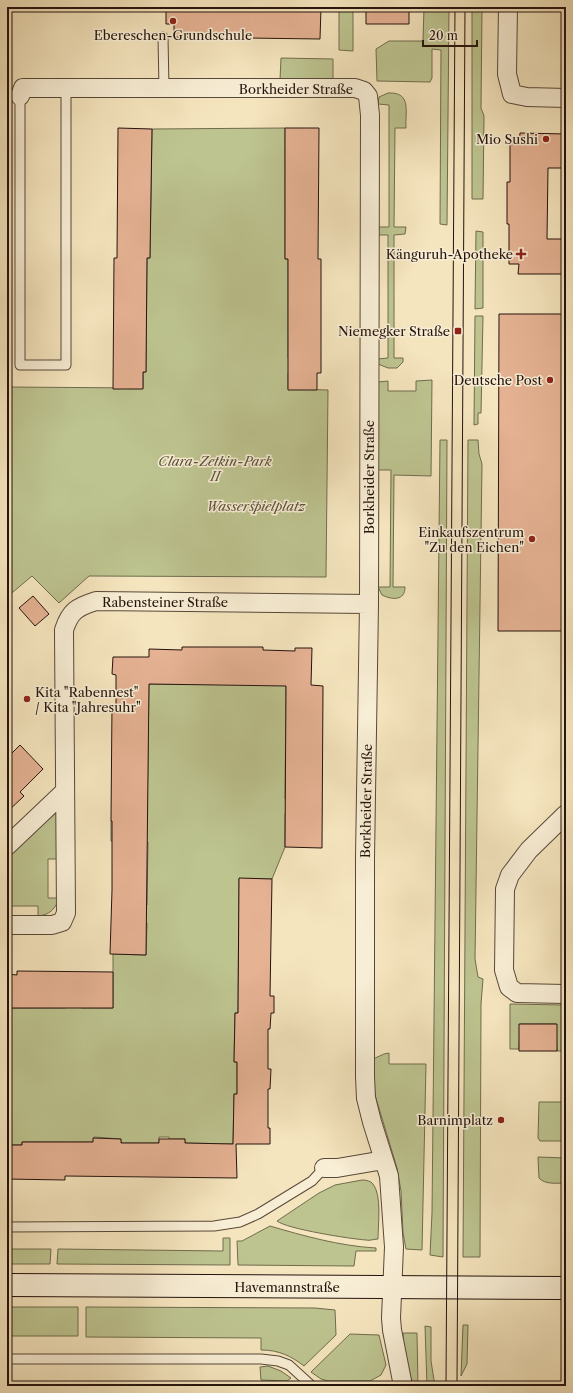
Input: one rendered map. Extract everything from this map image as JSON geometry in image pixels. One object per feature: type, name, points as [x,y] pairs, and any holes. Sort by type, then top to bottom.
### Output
[{"type":"main road","name":"Havemannstraße","points":[[7,1285],[566,1288]]},
{"type":"street","points":[[508,7],[507,74],[512,94],[527,97],[566,98]]},
{"type":"street","name":"Borkheider Straße","points":[[20,96],[23,88],[356,88],[364,91],[368,96],[370,115],[369,604],[365,858],[365,1077],[366,1098],[384,1160]]},
{"type":"street","name":"Rabensteiner Straße","points":[[7,925],[52,926],[62,922],[66,913],[64,630],[68,619],[74,611],[82,605],[96,601],[369,604]]},
{"type":"street","points":[[7,846],[65,791]]},
{"type":"street","points":[[566,814],[529,850],[510,875],[505,889],[504,970],[509,987],[517,993],[566,994]]},
{"type":"street","points":[[324,1168],[337,1168],[384,1160],[389,1176],[394,1247],[392,1330],[404,1386]]},
{"type":"lane","points":[[163,37],[164,89]]},
{"type":"lane","name":"Borkheider Straße","points":[[20,96],[20,365],[66,365],[66,88]]},
{"type":"lane","points":[[7,1227],[227,1225],[240,1222],[258,1214],[312,1181],[324,1168]]},
{"type":"lane","points":[[7,1359],[261,1359],[278,1361],[290,1365],[312,1386]]},
{"type":"green space","points":[[339,7],[353,7],[353,51],[339,50]]},
{"type":"green space","points":[[424,7],[449,7],[447,225],[440,224],[441,50],[432,49],[432,78],[430,82],[377,81],[376,49],[389,41],[423,41]]},
{"type":"green space","points":[[472,7],[482,7],[481,108],[484,116],[483,199],[472,199]]},
{"type":"green space","points":[[281,58],[333,59],[333,81],[280,80]]},
{"type":"green space","points":[[388,93],[401,96],[406,104],[406,128],[395,128],[394,227],[406,227],[405,234],[394,235],[394,358],[403,358],[403,362],[397,368],[388,368],[378,364],[378,359],[388,358],[388,235],[378,235],[378,227],[389,227],[389,105],[378,104],[379,97]]},
{"type":"green space","name":"Clara-Zetkin-Park II","points":[[285,128],[285,259],[288,259],[288,358],[291,358],[291,373],[288,373],[288,389],[328,390],[326,577],[89,576],[59,603],[32,576],[7,597],[7,387],[143,388],[143,372],[146,372],[147,258],[150,258],[152,129]]},
{"type":"green space","points":[[476,231],[483,232],[483,308],[475,309]]},
{"type":"green space","points":[[475,316],[483,316],[481,413],[478,413],[478,424],[474,425]]},
{"type":"green space","points":[[432,380],[431,476],[394,475],[393,587],[405,587],[403,595],[397,598],[390,598],[382,595],[378,587],[390,587],[391,470],[378,470],[378,382],[388,381],[388,391],[416,391],[416,381]]},
{"type":"green space","points":[[440,440],[447,440],[443,1257],[430,1255],[432,1213]]},
{"type":"green space","points":[[468,440],[478,440],[479,454],[482,464],[475,959],[478,977],[483,979],[481,1004],[480,1257],[463,1257]]},
{"type":"green space","points":[[149,684],[286,685],[285,799],[289,799],[285,815],[285,847],[272,879],[239,879],[238,1013],[235,1013],[234,1062],[237,1062],[237,1094],[234,1094],[233,1144],[185,1143],[185,1139],[169,1139],[169,1137],[159,1137],[159,1143],[121,1143],[121,1139],[94,1137],[93,1142],[22,1142],[22,1145],[7,1145],[7,1008],[64,1008],[81,1005],[81,1008],[113,1008],[113,954],[146,955],[147,923],[143,922],[144,905],[147,905],[148,842],[111,841],[111,821],[147,822]]},
{"type":"green space","points":[[56,808],[59,859],[48,859],[48,898],[59,898],[56,905],[49,913],[38,916],[38,906],[7,906],[7,856]]},
{"type":"green space","points":[[510,1004],[563,1005],[563,1023],[566,1024],[566,1051],[557,1051],[556,1024],[520,1024],[519,1049],[510,1049]]},
{"type":"green space","points":[[389,1053],[389,1064],[426,1064],[422,1250],[406,1249],[403,1233],[401,1191],[397,1168],[375,1095],[373,1059]]},
{"type":"green space","points":[[539,1102],[566,1102],[566,1141],[540,1141],[538,1138]]},
{"type":"green space","points":[[538,1157],[566,1158],[566,1183],[548,1183],[539,1178]]},
{"type":"green space","points":[[362,1180],[372,1183],[378,1195],[378,1239],[368,1240],[347,1238],[293,1227],[277,1221],[319,1193],[335,1185]]},
{"type":"green space","points":[[270,1226],[336,1243],[376,1248],[376,1251],[356,1251],[354,1266],[238,1265],[237,1241],[242,1241]]},
{"type":"green space","points":[[223,1238],[230,1238],[230,1265],[57,1264],[58,1249],[223,1251]]},
{"type":"green space","points":[[7,1249],[51,1249],[50,1264],[7,1264]]},
{"type":"green space","points":[[7,1307],[78,1307],[78,1336],[7,1336]]},
{"type":"green space","points":[[86,1307],[315,1308],[335,1310],[336,1335],[304,1366],[284,1354],[261,1350],[261,1338],[86,1337]]},
{"type":"green space","points":[[463,1325],[468,1325],[467,1364],[461,1376]]},
{"type":"green space","points":[[425,1326],[431,1327],[431,1361],[435,1386],[427,1386]]},
{"type":"green space","points":[[403,1333],[417,1333],[418,1386],[413,1386],[404,1355]]},
{"type":"green space","points":[[350,1334],[379,1335],[386,1365],[381,1375],[370,1381],[328,1381],[321,1379],[311,1372]]},
{"type":"green space","points":[[268,1366],[281,1371],[291,1378],[287,1381],[261,1380],[260,1367]]},
{"type":"building","points":[[166,7],[321,7],[320,39],[174,37],[174,24],[166,24]]},
{"type":"building","points":[[366,7],[409,7],[409,24],[366,24]]},
{"type":"building","points":[[118,128],[152,129],[150,258],[147,258],[146,372],[143,372],[143,389],[113,389],[114,258],[117,258]]},
{"type":"building","points":[[285,128],[319,128],[318,259],[321,259],[321,373],[317,373],[317,390],[288,390],[288,259],[285,259]]},
{"type":"building","points":[[520,133],[566,134],[566,168],[548,168],[547,239],[566,239],[566,274],[518,274],[519,264],[509,264],[507,182],[510,182],[510,143],[519,142]]},
{"type":"building","name":"Einkaufszentrum \"Zu den Eichen\"","points":[[499,314],[566,314],[566,631],[498,631]]},
{"type":"building","points":[[33,596],[49,614],[35,626],[19,608]]},
{"type":"building","points":[[182,647],[263,647],[263,650],[295,651],[295,648],[312,648],[311,685],[323,686],[322,848],[285,847],[286,686],[149,684],[146,955],[110,954],[112,890],[112,705],[116,706],[116,675],[112,674],[113,657],[149,657],[149,649],[182,650]]},
{"type":"building","points":[[20,745],[43,769],[20,792],[24,796],[7,812],[7,758]]},
{"type":"building","points":[[239,878],[272,879],[270,996],[274,996],[274,1013],[271,1013],[270,1029],[268,1029],[268,1069],[271,1069],[270,1089],[268,1089],[268,1128],[270,1128],[270,1144],[236,1144],[237,1178],[65,1176],[65,1180],[7,1179],[7,1145],[22,1145],[22,1142],[93,1142],[93,1138],[121,1139],[121,1143],[159,1143],[159,1139],[185,1139],[185,1143],[233,1144],[234,1094],[237,1094],[237,1062],[234,1062],[235,1013],[238,1013]]},
{"type":"building","points":[[17,971],[113,972],[113,1008],[7,1008],[7,974],[17,975]]},
{"type":"building","points":[[519,1024],[557,1024],[557,1051],[519,1051]]},
{"type":"tram line","points":[[446,1386],[455,7]]},
{"type":"tram line","points":[[457,1386],[465,7]]},
{"type":"place","name":"Ebereschen-Grundschule","points":[[173,21]]},
{"type":"place","name":"Mio Sushi","points":[[546,139]]},
{"type":"place","name":"Känguruh-Apotheke","points":[[521,254]]},
{"type":"place","name":"Niemegker Straße","points":[[458,331]]},
{"type":"place","name":"Deutsche Post","points":[[550,380]]},
{"type":"place","name":"Einkaufszentrum \"Zu den Eichen\"","points":[[532,539]]},
{"type":"place","name":"Kita \"Rabennest\" / Kita \"Jahresuhr\"","points":[[27,699]]},
{"type":"place","name":"Barnimplatz","points":[[501,1120]]},
{"type":"park label","name":"Wasserspielplatz","points":[[256,506]]}]
